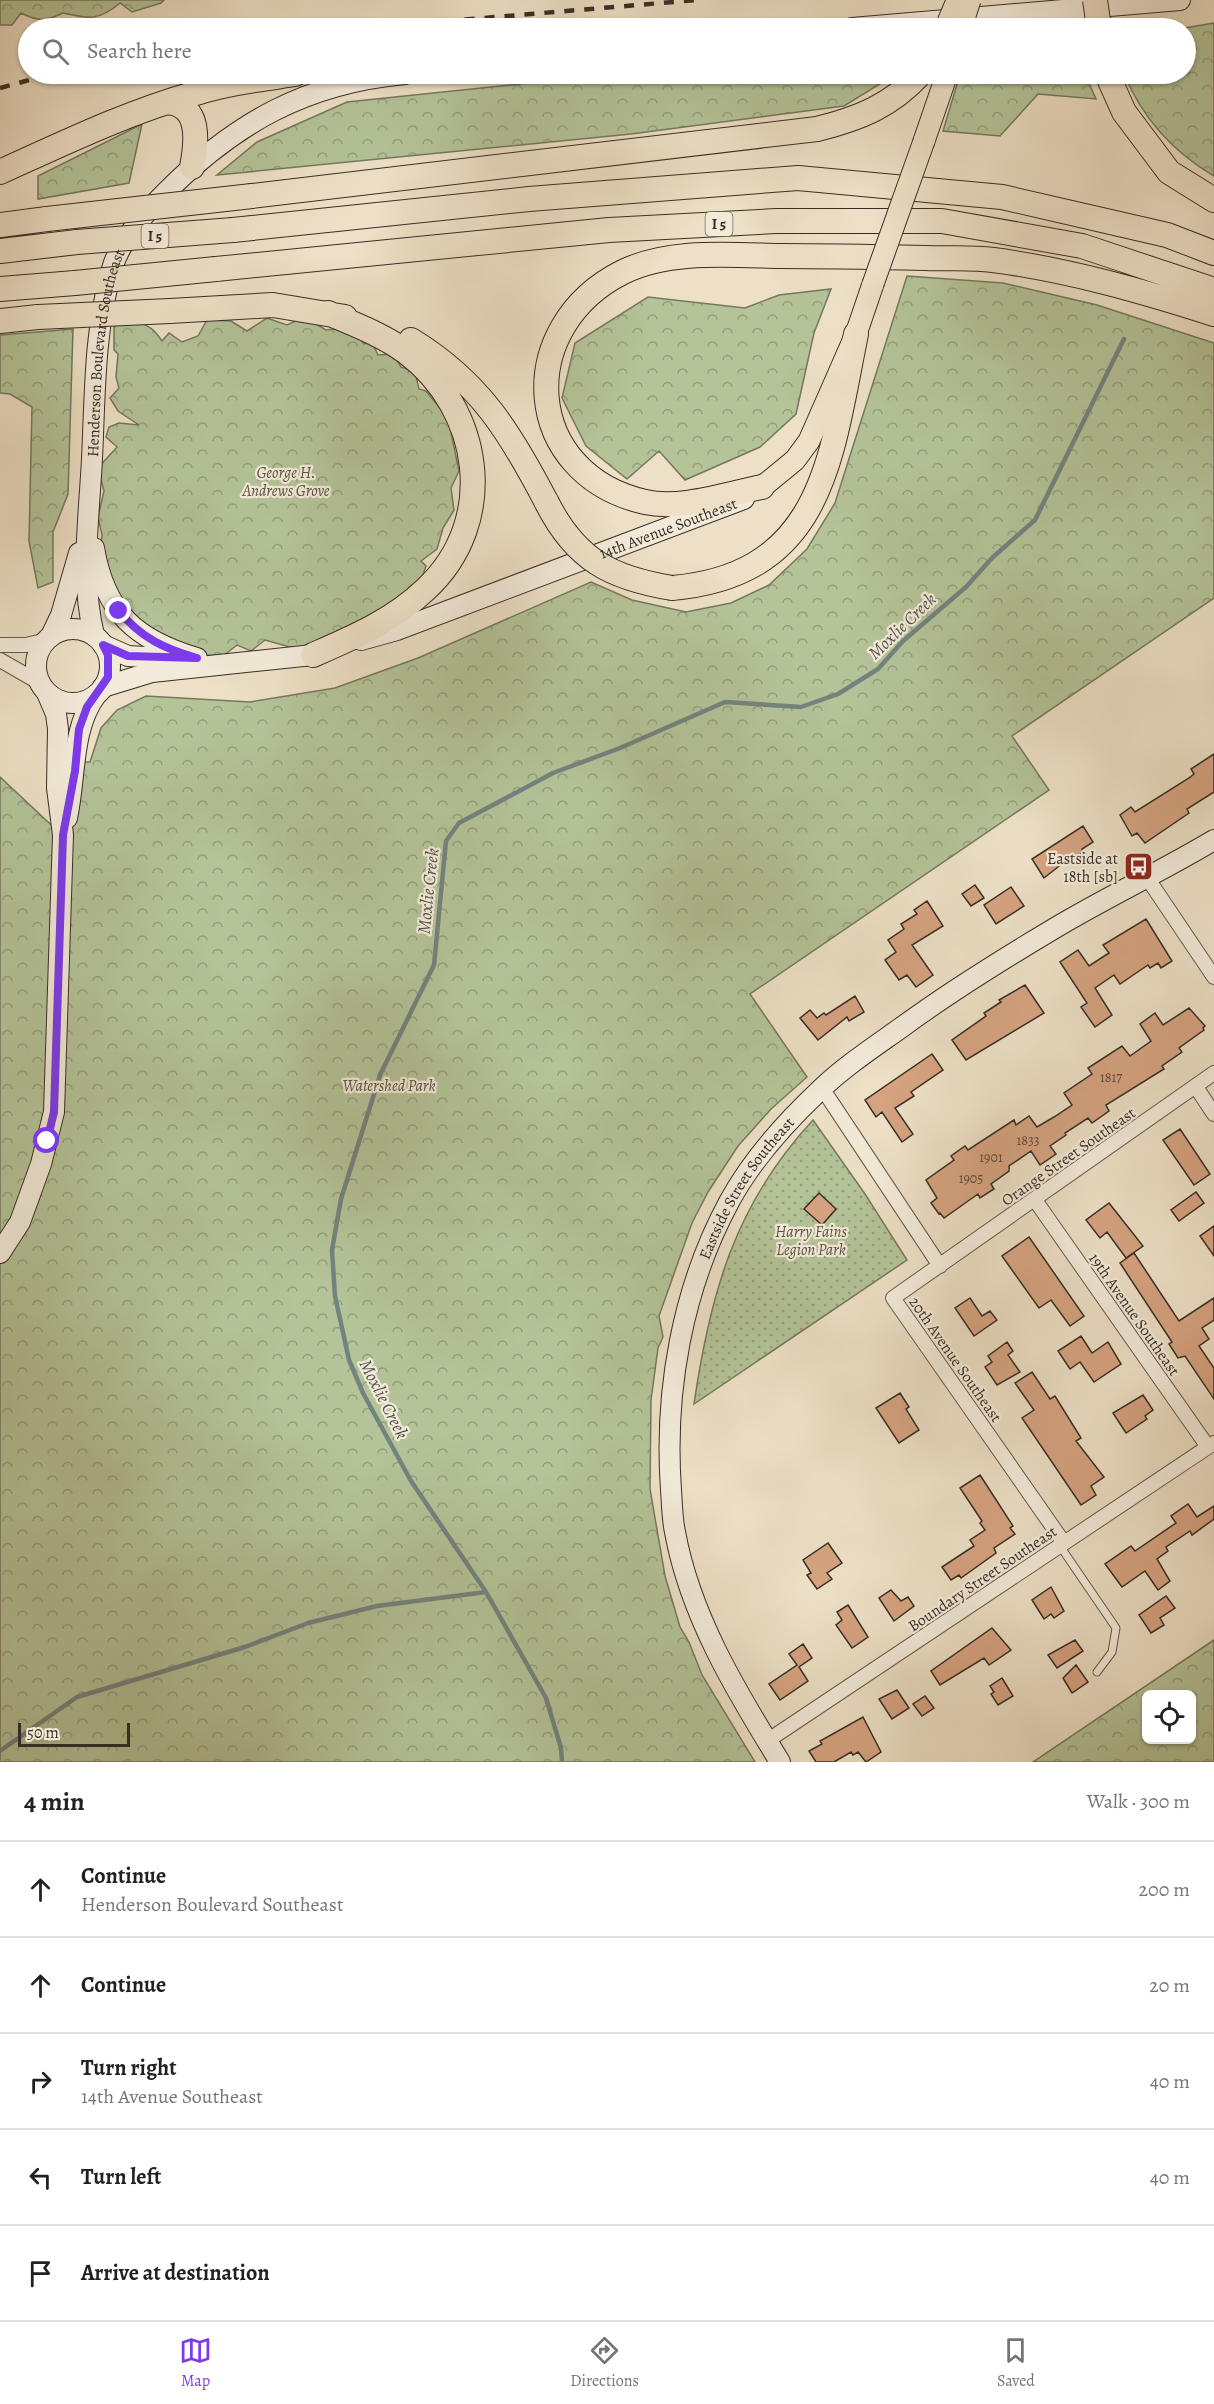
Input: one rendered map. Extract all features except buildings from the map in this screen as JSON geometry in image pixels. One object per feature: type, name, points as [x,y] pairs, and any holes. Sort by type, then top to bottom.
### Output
[{"type":"highway","points":[[951,18],[959,0]]},
{"type":"highway","points":[[1095,0],[1098,18]]},
{"type":"highway","points":[[0,172],[84,134],[167,102],[235,84]]},
{"type":"highway","points":[[0,225],[817,129],[863,116],[899,95],[910,84]]},
{"type":"highway","points":[[1111,84],[1124,112],[1169,172],[1214,200]]},
{"type":"highway","points":[[167,102],[184,106],[192,117],[196,136],[192,166]]},
{"type":"highway","name":"I 5","points":[[0,251],[77,242],[233,230],[540,198],[798,178],[1002,197],[1167,235],[1214,253]]},
{"type":"highway","name":"I 5","points":[[0,290],[609,230],[776,221],[942,221],[1082,246],[1214,290]]},
{"type":"highway","points":[[762,487],[660,504],[609,490],[580,468],[568,454],[551,422],[546,401],[548,363],[554,342],[563,324],[576,307],[606,282],[642,264],[697,257],[855,256],[992,260],[1114,283],[1214,315]]},
{"type":"highway","points":[[0,321],[273,305],[328,313],[392,330],[412,340],[455,370],[489,405],[505,428],[559,527],[582,552],[609,572],[642,584],[672,588],[712,582],[752,567],[777,550],[797,529],[816,494],[838,426],[856,334]]},
{"type":"highway","points":[[313,655],[393,615],[428,587],[449,563],[460,544],[475,485],[467,434],[451,401],[430,372],[388,340],[328,313]]},
{"type":"main road","points":[[964,18],[970,0]]},
{"type":"main road","points":[[969,18],[1180,0]]},
{"type":"main road","name":"Henderson Boulevard Southeast","points":[[98,640],[85,590],[98,352],[112,268],[130,234],[192,166],[247,124],[275,109],[331,87],[348,84]]},
{"type":"main road","name":"14th Avenue Southeast","points":[[99,691],[152,672],[313,655],[408,626],[740,502],[762,487],[795,460],[809,441],[856,334],[944,84]]},
{"type":"main road","points":[[89,515],[101,578],[119,611],[137,631],[158,645],[197,658]]},
{"type":"main road","name":"Henderson Boulevard Southeast","points":[[49,638],[66,602],[89,515]]},
{"type":"main road","points":[[0,1254],[21,1221],[42,1164],[54,1112],[63,835],[75,771],[79,729],[87,707],[99,691],[110,666],[98,640],[72,629],[49,638],[38,652],[36,662],[43,688],[56,714],[57,788],[63,835]]},
{"type":"main road","name":"14th Avenue Southeast","points":[[98,640],[128,656],[197,658],[236,663]]},
{"type":"main road","points":[[43,688],[66,702],[77,703],[99,691]]},
{"type":"main road","name":"Eastside Street Southeast","points":[[780,1762],[734,1686],[696,1606],[675,1532],[669,1460],[671,1393],[679,1344],[691,1301],[711,1241],[729,1201],[760,1154],[822,1088],[868,1051],[975,977],[1057,927],[1148,879],[1214,840]]},
{"type":"street","points":[[0,645],[26,645],[49,638]]},
{"type":"street","points":[[0,660],[43,688]]},
{"type":"street","points":[[1148,879],[1214,977]]},
{"type":"street","name":"Orange Street Southeast","points":[[940,1266],[1214,1073]]},
{"type":"street","points":[[1196,1087],[1214,1114]]},
{"type":"street","points":[[822,1088],[940,1266]]},
{"type":"street","name":"19th Avenue Southeast","points":[[1035,1200],[1211,1445]]},
{"type":"street","name":"20th Avenue Southeast","points":[[940,1266],[893,1298],[1062,1544]]},
{"type":"street","name":"Boundary Street Southeast","points":[[767,1741],[1211,1445]]},
{"type":"lane","points":[[1062,1544],[1116,1628],[1112,1652],[1096,1672]]},
{"type":"green space","points":[[0,0],[164,0],[132,12],[120,3],[106,13],[93,17],[63,13],[52,18],[33,18],[21,13],[12,25],[0,25]]},
{"type":"green space","points":[[1214,23],[1214,176],[1172,145],[1150,119],[1128,84],[1196,84],[1196,26]]},
{"type":"green space","points":[[519,84],[880,84],[844,106],[631,134],[217,175],[257,142],[347,102]]},
{"type":"green space","points":[[957,84],[1089,84],[1096,99],[1038,94],[1000,136],[943,131]]},
{"type":"green space","points":[[142,124],[129,183],[38,199],[38,176]]},
{"type":"green space","name":"Watershed Park","points":[[907,276],[1003,283],[1097,305],[1214,343],[1214,598],[1012,736],[1049,790],[750,994],[807,1077],[771,1109],[738,1146],[708,1192],[692,1223],[659,1316],[663,1337],[658,1348],[651,1400],[650,1489],[665,1576],[680,1627],[689,1642],[702,1675],[755,1762],[0,1762],[0,777],[62,835],[77,762],[90,762],[101,728],[117,710],[146,696],[250,702],[335,688],[418,658],[591,582],[632,600],[686,612],[731,603],[769,585],[807,549],[835,503]]},
{"type":"green space","points":[[831,289],[814,333],[796,414],[760,447],[685,480],[659,451],[627,479],[586,446],[562,398],[575,343],[648,297],[745,308],[779,295]]},
{"type":"green space","name":"George H. Andrews Grove","points":[[304,317],[326,330],[351,327],[364,344],[372,342],[378,355],[393,354],[401,367],[415,372],[419,389],[426,391],[448,418],[459,471],[451,488],[454,510],[443,528],[437,549],[421,561],[426,566],[416,595],[322,642],[297,649],[265,640],[251,651],[237,645],[223,656],[207,655],[169,641],[133,616],[103,572],[100,551],[102,535],[98,517],[104,491],[98,468],[117,447],[106,437],[109,427],[119,423],[139,425],[118,411],[110,398],[119,388],[116,377],[118,354],[114,350],[114,327],[126,320],[132,321],[151,328],[162,341],[169,333],[182,342],[198,336],[207,320],[231,321],[247,331],[267,318],[287,325]]},
{"type":"green space","points":[[73,329],[68,494],[53,532],[53,582],[38,588],[29,541],[32,407],[10,394],[0,393],[0,335]]},
{"type":"green space","name":"Harry Fains Legion Park","points":[[813,1120],[865,1194],[907,1260],[694,1404],[708,1325],[730,1252],[764,1184],[786,1152]]},
{"type":"green space","points":[[1214,1640],[1214,1762],[1033,1762]]},
{"type":"waterway","name":"Moxlie Creek","points":[[562,1762],[561,1748],[546,1698],[486,1592],[411,1481],[363,1393],[349,1360],[335,1296],[332,1250],[341,1199],[380,1075],[434,965],[446,841],[459,823],[553,773],[620,748],[725,702],[801,707],[838,694],[878,669],[903,641],[966,587],[992,558],[1035,520],[1124,339]]},
{"type":"waterway","points":[[0,1751],[77,1697],[245,1647],[308,1623],[377,1606],[486,1592]]},
{"type":"railway","points":[[484,18],[697,0]]},
{"type":"railway","points":[[0,88],[18,83]]},
{"type":"place","name":"Eastside at 18th [sb]","points":[[1139,867]]},
{"type":"route","points":[[47,1141],[54,1112],[63,835],[78,753],[79,729],[87,707],[108,677],[110,666],[103,645],[128,656],[167,659],[197,658],[158,645],[144,637],[119,611]]}]
